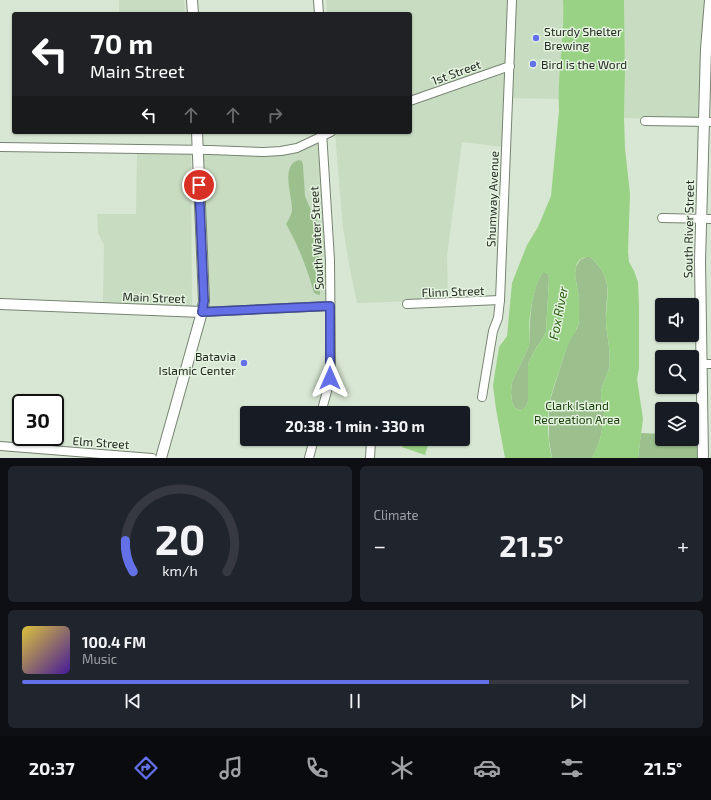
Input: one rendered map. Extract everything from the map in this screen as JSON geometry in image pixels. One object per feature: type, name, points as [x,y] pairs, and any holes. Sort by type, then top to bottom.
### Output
[{"type":"main road","points":[[192,0],[193,12]]},
{"type":"main road","name":"South River Street","points":[[703,458],[700,261],[706,219],[706,49],[710,0]]},
{"type":"main road","points":[[161,458],[204,301],[197,134]]},
{"type":"main road","name":"Main Street","points":[[0,304],[202,312]]},
{"type":"street","points":[[318,0],[319,12]]},
{"type":"street","name":"Shumway Avenue","points":[[482,397],[493,331],[498,318],[500,300],[512,0]]},
{"type":"street","name":"1st Street","points":[[412,100],[510,66]]},
{"type":"street","points":[[645,121],[707,122]]},
{"type":"street","points":[[0,147],[264,152],[297,148],[322,134]]},
{"type":"street","name":"South Water Street","points":[[322,134],[330,260],[330,378],[323,406]]},
{"type":"street","points":[[662,218],[706,219]]},
{"type":"street","name":"Flinn Street","points":[[407,304],[500,300]]},
{"type":"street","name":"Main Street","points":[[202,312],[330,306]]},
{"type":"street","name":"Elm Street","points":[[0,446],[152,458]]},
{"type":"street","points":[[309,458],[312,446]]},
{"type":"street","points":[[370,458],[371,446]]},
{"type":"shaded area","points":[[119,0],[184,0],[185,12],[119,12]]},
{"type":"shaded area","points":[[326,0],[563,0],[564,16],[559,99],[505,98],[503,147],[462,142],[447,256],[448,300],[357,303],[343,228],[335,134],[412,134],[412,106],[416,104],[412,94],[412,12],[327,12]]},
{"type":"shaded area","points":[[624,0],[711,0],[711,74],[702,74],[699,120],[624,118]]},
{"type":"shaded area","points":[[321,140],[327,304],[207,310],[201,153],[265,155]]},
{"type":"shaded area","points":[[137,153],[191,153],[192,307],[103,302],[104,245],[98,233],[97,214],[136,214]]},
{"type":"green space","points":[[299,160],[302,161],[303,165],[305,196],[317,219],[320,295],[314,293],[302,258],[286,224],[291,215],[292,209],[288,174],[293,163]]},
{"type":"green space","name":"Clark Island Recreation Area","points":[[590,257],[601,268],[607,287],[606,319],[610,362],[601,393],[601,398],[604,405],[602,430],[592,458],[552,458],[549,440],[549,406],[567,346],[572,335],[577,329],[579,322],[579,299],[575,274],[576,267],[580,260]]},
{"type":"green space","name":"Clark Island Recreation Area","points":[[542,273],[548,274],[549,278],[546,332],[528,364],[528,401],[527,405],[522,411],[515,408],[512,402],[512,382],[529,346],[530,317],[533,298],[536,285]]},
{"type":"green space","name":"Clark Island Recreation Area","points":[[641,433],[655,434],[655,446],[699,446],[699,458],[638,458]]},
{"type":"water","name":"Fox River","points":[[563,0],[624,0],[624,118],[625,148],[630,194],[628,252],[629,262],[638,282],[639,368],[637,379],[643,419],[638,458],[592,458],[602,430],[604,405],[601,398],[601,393],[609,368],[610,356],[606,325],[608,293],[606,282],[601,268],[590,257],[583,258],[578,261],[576,266],[579,321],[569,342],[552,392],[548,419],[548,432],[552,458],[505,458],[496,409],[493,385],[499,347],[507,336],[512,283],[527,245],[538,227],[551,196],[559,110]],"holes":[[[542,273],[548,274],[549,278],[546,332],[528,364],[528,401],[527,405],[521,411],[515,408],[512,402],[512,382],[529,346],[530,313],[533,299],[539,278]]]},
{"type":"water","points":[[402,446],[428,446],[425,455]]},
{"type":"place","name":"Sturdy Shelter Brewing","points":[[536,38]]},
{"type":"place","name":"Bird is the Word","points":[[533,64]]},
{"type":"place","name":"Batavia Islamic Center","points":[[244,363]]},
{"type":"route","points":[[199,185],[204,301],[202,312],[330,306],[330,378]]}]
